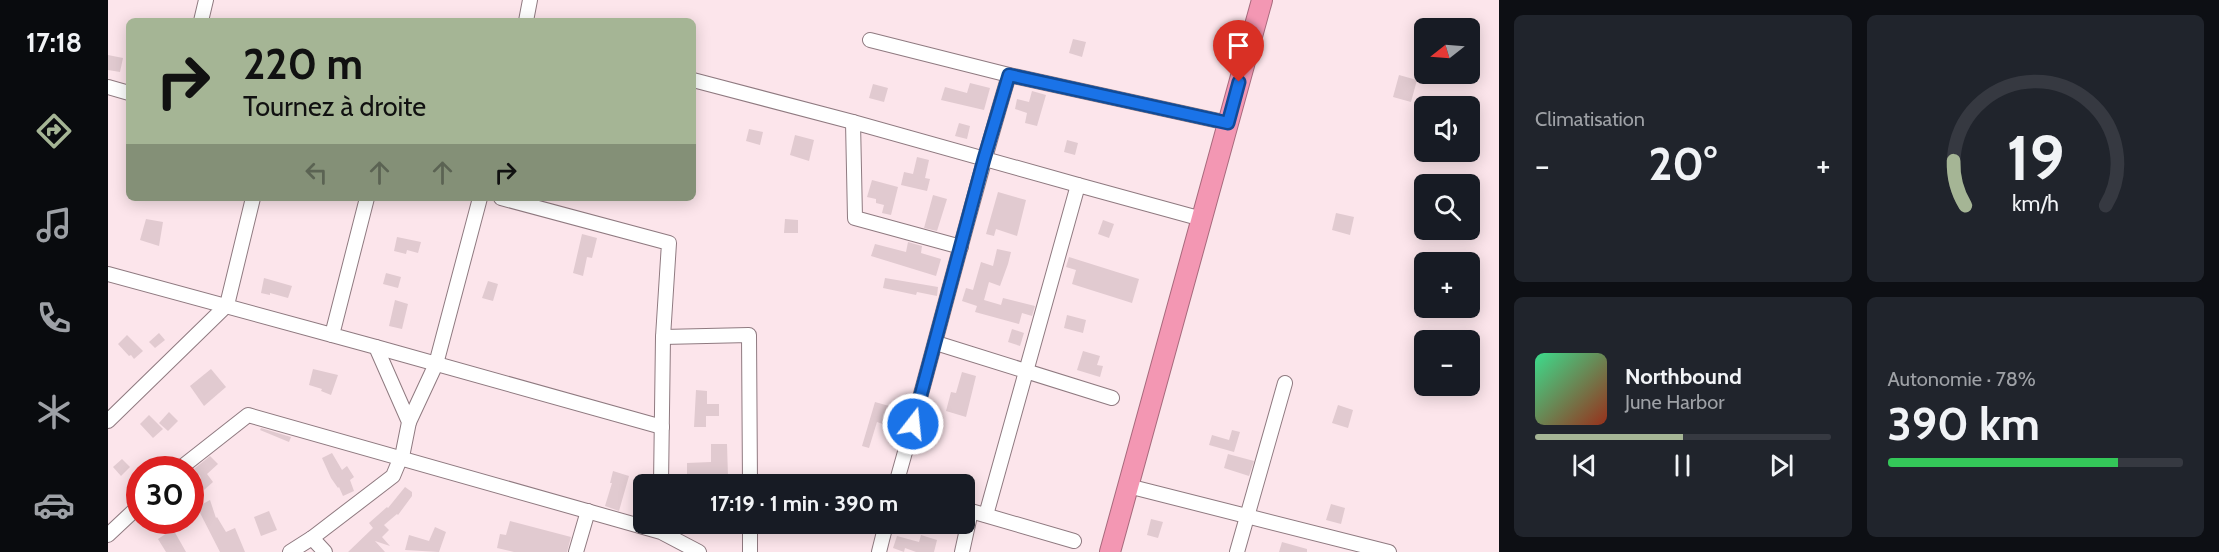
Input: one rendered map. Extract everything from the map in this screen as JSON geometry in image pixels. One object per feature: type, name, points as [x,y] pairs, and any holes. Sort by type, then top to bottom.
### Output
[{"type":"highway","points":[[1110,552],[1262,0]]},
{"type":"street","points":[[202,18],[206,0]]},
{"type":"street","points":[[527,18],[530,0]]},
{"type":"street","points":[[870,40],[1009,75],[1228,123]]},
{"type":"street","points":[[899,474],[1009,75]]},
{"type":"street","points":[[696,81],[1202,219]]},
{"type":"street","points":[[108,87],[126,92]]},
{"type":"street","points":[[853,122],[855,218],[961,247]]},
{"type":"street","points":[[986,515],[1078,185]]},
{"type":"street","points":[[108,421],[227,305],[252,201]]},
{"type":"street","points":[[332,335],[366,201]]},
{"type":"street","points":[[290,552],[393,476],[401,458],[409,422],[436,364],[479,201]]},
{"type":"street","points":[[512,201],[669,243],[663,337],[661,474]]},
{"type":"street","points":[[108,274],[662,427]]},
{"type":"street","points":[[663,337],[749,335],[750,474]]},
{"type":"street","points":[[936,343],[1112,398]]},
{"type":"street","points":[[376,347],[409,422]]},
{"type":"street","points":[[1237,552],[1285,383]]},
{"type":"street","points":[[196,456],[248,415],[588,512],[633,522]]},
{"type":"street","points":[[1128,486],[1389,552]]},
{"type":"street","points":[[576,552],[588,512]]},
{"type":"street","points":[[975,512],[1074,541]]},
{"type":"street","points":[[108,535],[126,518]]},
{"type":"street","points":[[670,534],[699,552]]},
{"type":"street","points":[[750,534],[750,552]]},
{"type":"street","points":[[879,552],[884,534]]},
{"type":"street","points":[[962,552],[965,534]]},
{"type":"street","points":[[312,538],[325,552]]},
{"type":"building","points":[[1073,39],[1086,42],[1082,57],[1069,53]]},
{"type":"building","points":[[108,55],[123,58],[120,72],[108,70]]},
{"type":"building","points":[[1399,75],[1414,79],[1416,84],[1411,102],[1393,97]]},
{"type":"building","points":[[970,83],[990,88],[984,110],[941,100],[945,87],[967,93]]},
{"type":"building","points":[[873,84],[888,88],[884,102],[869,98]]},
{"type":"building","points":[[1032,91],[1046,95],[1037,126],[1025,123],[1027,113],[1015,109],[1017,99],[1029,102]]},
{"type":"building","points":[[959,123],[970,126],[967,139],[955,136]]},
{"type":"building","points":[[749,129],[763,132],[760,145],[746,141]]},
{"type":"building","points":[[795,135],[814,140],[809,161],[790,155]]},
{"type":"building","points":[[1067,140],[1078,143],[1075,155],[1064,152]]},
{"type":"building","points":[[917,157],[929,160],[925,178],[930,179],[927,191],[901,185],[904,172],[913,174]]},
{"type":"building","points":[[872,180],[898,187],[891,215],[882,213],[884,205],[876,203],[876,199],[867,197]]},
{"type":"building","points":[[998,192],[1026,200],[1017,236],[996,229],[994,236],[986,234]]},
{"type":"building","points":[[933,195],[947,199],[937,231],[924,228]]},
{"type":"building","points":[[1336,213],[1354,217],[1350,235],[1332,230]]},
{"type":"building","points":[[146,219],[163,222],[159,246],[140,240]]},
{"type":"building","points":[[785,219],[798,220],[798,233],[784,233]]},
{"type":"building","points":[[1103,220],[1114,224],[1109,238],[1098,234]]},
{"type":"building","points":[[582,234],[597,238],[592,258],[587,257],[583,276],[573,273]]},
{"type":"building","points":[[397,237],[421,242],[418,253],[407,250],[406,254],[394,251]]},
{"type":"building","points":[[908,242],[922,246],[921,253],[941,259],[936,276],[871,256],[875,244],[906,252]]},
{"type":"building","points":[[997,249],[1011,252],[1008,264],[1000,286],[989,282],[984,300],[1001,305],[1003,298],[1035,306],[1032,316],[1022,313],[1019,324],[975,312],[977,306],[962,301],[966,288],[973,290],[981,262],[993,266]]},
{"type":"building","points":[[1069,257],[1139,279],[1132,303],[1072,284],[1076,270],[1066,267]]},
{"type":"building","points":[[386,273],[401,277],[398,288],[383,284]]},
{"type":"building","points":[[264,278],[292,286],[288,298],[261,293]]},
{"type":"building","points":[[885,278],[938,287],[937,296],[917,292],[916,295],[883,288]]},
{"type":"building","points":[[488,281],[498,284],[493,301],[482,298]]},
{"type":"building","points":[[395,300],[408,304],[402,329],[389,326]]},
{"type":"building","points":[[1067,315],[1086,320],[1083,333],[1064,328]]},
{"type":"building","points":[[1012,329],[1024,333],[1020,346],[1008,342]]},
{"type":"building","points":[[159,333],[165,340],[155,348],[149,342]]},
{"type":"building","points":[[127,335],[143,351],[134,359],[118,344]]},
{"type":"building","points":[[1083,351],[1100,356],[1097,365],[1103,366],[1100,377],[1077,370]]},
{"type":"building","points":[[211,369],[226,387],[204,406],[190,386]]},
{"type":"building","points":[[313,369],[338,375],[331,395],[309,385]]},
{"type":"building","points":[[962,372],[976,376],[966,417],[946,411],[951,392],[956,393]]},
{"type":"building","points":[[696,390],[707,391],[707,404],[719,404],[719,416],[706,416],[706,427],[694,427]]},
{"type":"building","points":[[875,402],[900,409],[894,428],[877,422],[869,448],[862,446]]},
{"type":"building","points":[[1338,405],[1353,410],[1348,428],[1332,423]]},
{"type":"building","points":[[169,412],[178,421],[168,431],[159,423]]},
{"type":"building","points":[[149,415],[163,429],[153,438],[140,424]]},
{"type":"building","points":[[261,428],[291,437],[289,442],[260,430]]},
{"type":"building","points":[[1232,430],[1240,432],[1234,452],[1209,445],[1212,435],[1229,440]]},
{"type":"building","points":[[711,444],[727,444],[728,474],[687,474],[687,463],[711,462]]},
{"type":"building","points":[[332,453],[342,470],[347,466],[354,477],[350,480],[354,491],[343,496],[322,458]]},
{"type":"building","points":[[1228,454],[1254,461],[1249,476],[1224,468]]},
{"type":"building","points":[[210,456],[218,464],[207,474],[213,482],[204,490],[204,461]]},
{"type":"building","points":[[122,459],[126,463],[126,471],[121,476],[113,467]]},
{"type":"building","points":[[613,471],[629,476],[619,511],[605,506]]},
{"type":"building","points":[[405,487],[412,492],[412,496],[398,515],[384,525],[389,530],[382,537],[390,546],[375,541],[385,552],[348,552],[373,528],[369,523],[388,508]]},
{"type":"building","points":[[210,500],[216,518],[226,532],[235,528],[245,552],[220,552],[204,521],[204,503]]},
{"type":"building","points":[[1331,504],[1345,508],[1341,524],[1326,520]]},
{"type":"building","points":[[269,511],[277,530],[261,536],[254,517]]},
{"type":"building","points":[[1151,519],[1163,522],[1158,538],[1147,535]]},
{"type":"building","points":[[510,521],[571,537],[567,552],[514,552],[497,548],[500,534],[506,535]]},
{"type":"building","points":[[435,527],[446,532],[439,552],[405,550],[409,535],[429,541]]},
{"type":"building","points":[[166,534],[176,534],[186,552],[166,552],[158,539]]},
{"type":"building","points":[[921,535],[937,540],[934,552],[916,552],[905,548],[904,552],[893,548],[897,536],[919,542]]},
{"type":"building","points":[[1282,542],[1307,549],[1307,552],[1279,552]]},
{"type":"route","points":[[913,424],[984,159],[1009,75],[1228,123],[1239,82]]}]
